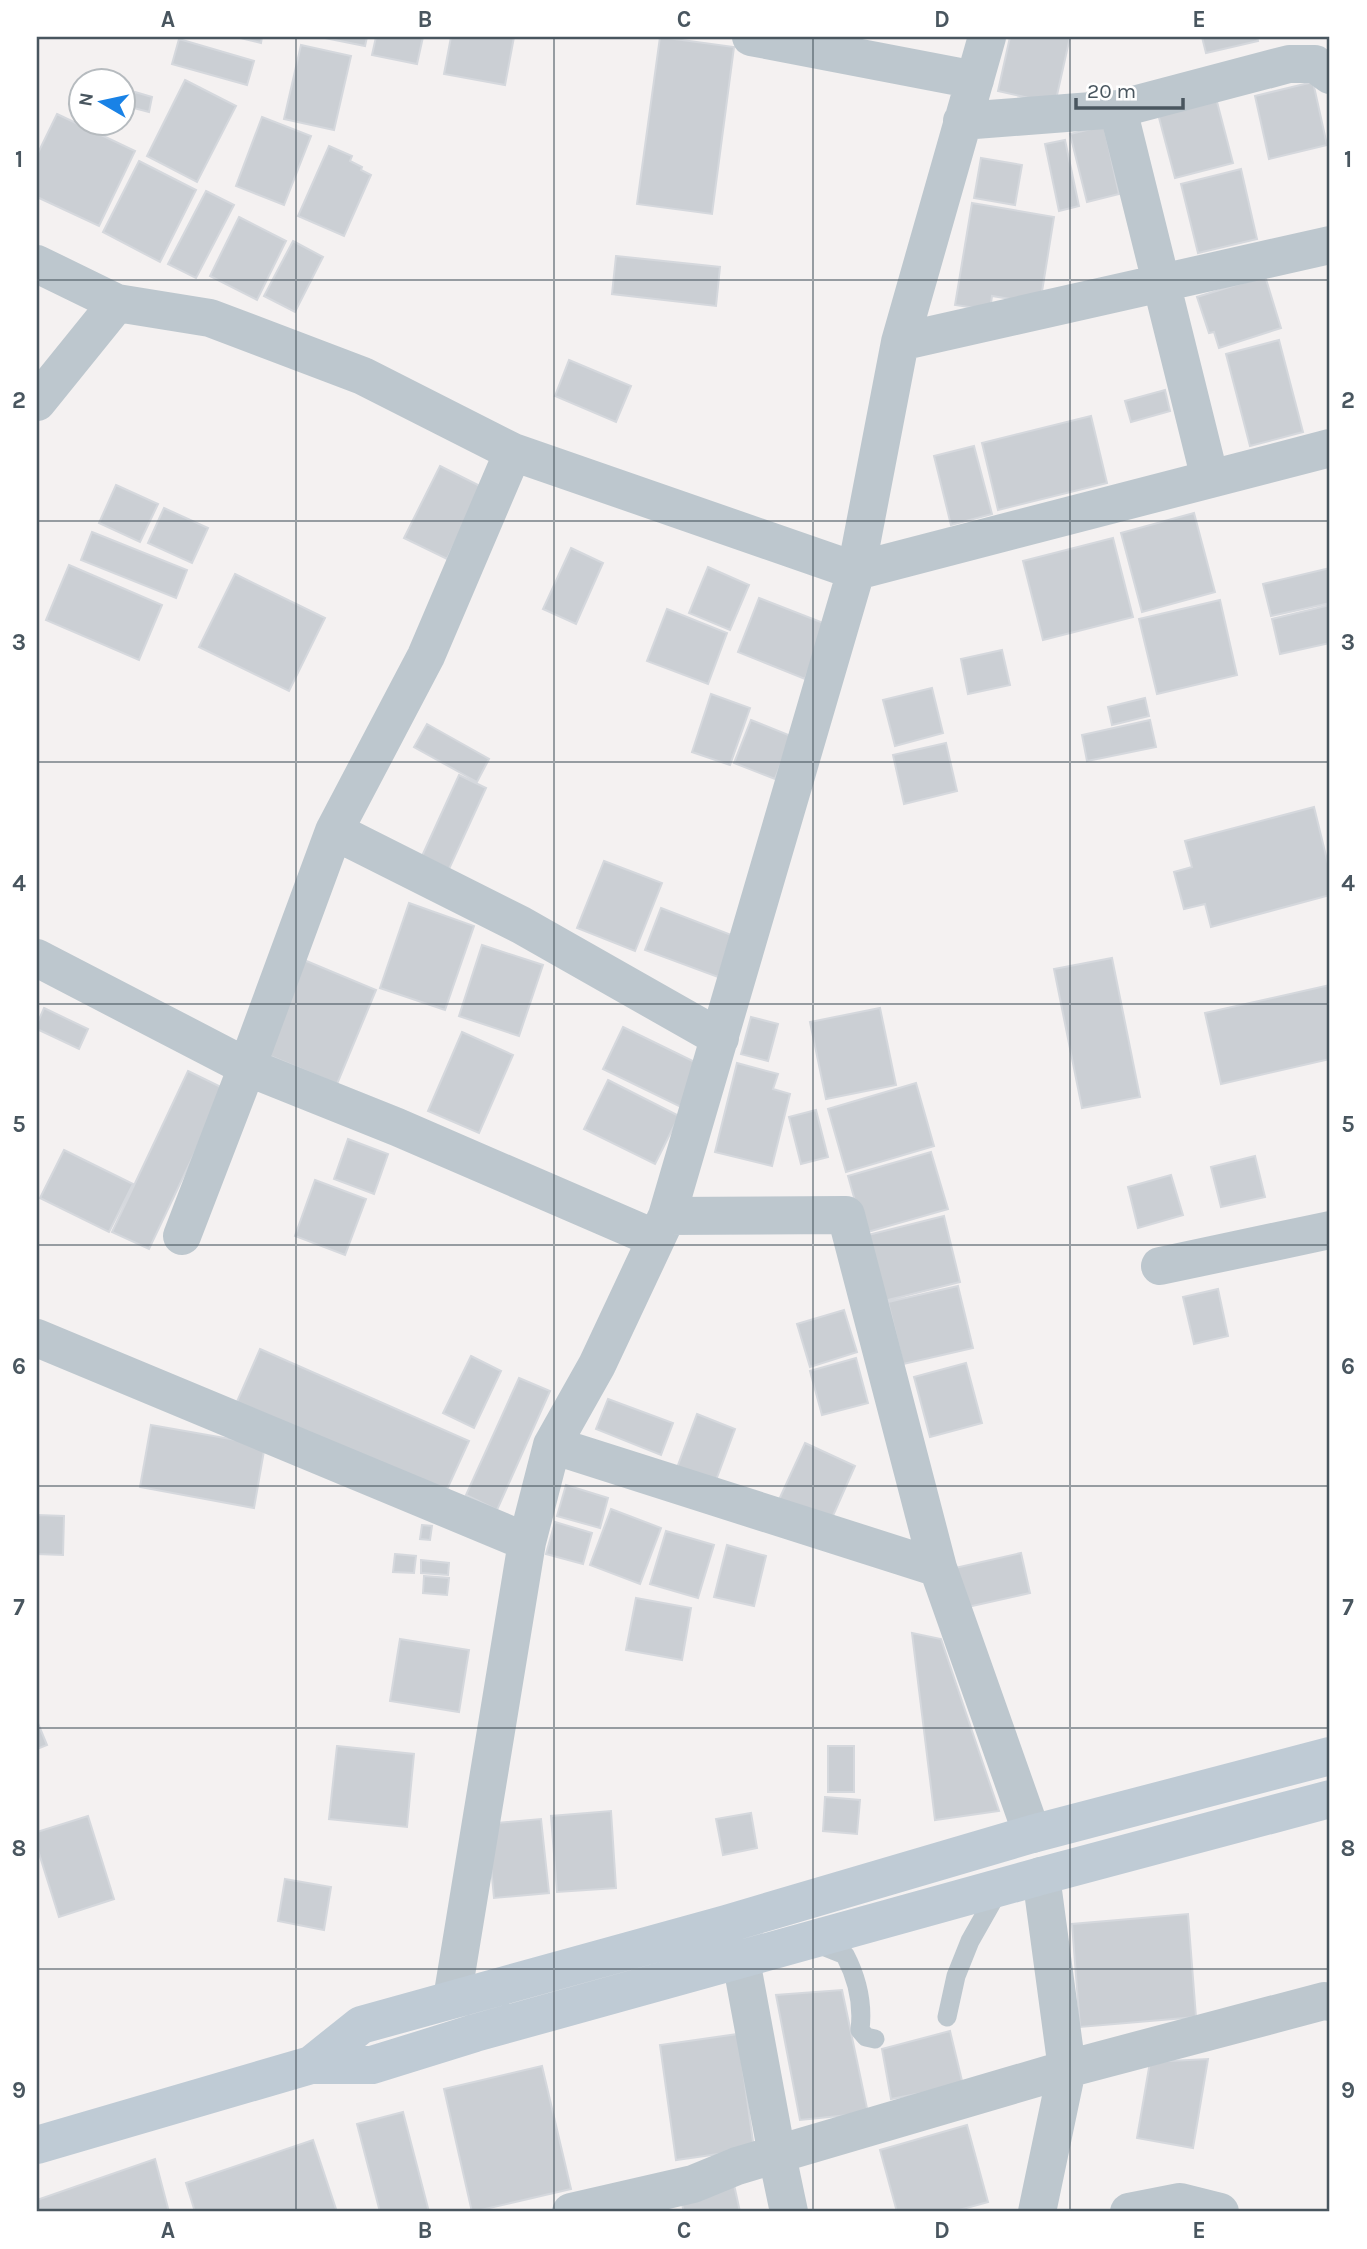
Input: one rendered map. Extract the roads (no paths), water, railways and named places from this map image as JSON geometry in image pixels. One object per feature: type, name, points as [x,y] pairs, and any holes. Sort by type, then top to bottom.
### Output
[{"type":"main road","points":[[311,2065],[361,2025],[726,1924],[1032,1834],[1330,1756]]},
{"type":"main road","points":[[37,2145],[311,2065],[372,2065],[1001,1887],[1330,1799]]},
{"type":"street","points":[[751,37],[975,80]]},
{"type":"street","points":[[452,1998],[527,1542],[552,1446],[597,1364],[661,1227],[720,1038],[856,571],[900,342],[987,37]]},
{"type":"street","points":[[962,121],[1118,109],[1289,64],[1315,64],[1330,75]]},
{"type":"street","points":[[1118,109],[1210,479]]},
{"type":"street","points":[[900,342],[1330,245]]},
{"type":"street","points":[[37,264],[117,303],[209,318],[363,376],[513,452],[856,571],[1330,448]]},
{"type":"street","points":[[37,402],[117,303]]},
{"type":"street","points":[[181,1236],[334,831],[426,656],[513,452]]},
{"type":"street","points":[[334,831],[521,925],[720,1038]]},
{"type":"street","points":[[37,958],[247,1067],[661,1227],[846,1215],[938,1569],[1032,1834]]},
{"type":"street","points":[[1160,1266],[1330,1230]]},
{"type":"street","points":[[37,1338],[527,1542]]},
{"type":"street","points":[[552,1446],[938,1569]]},
{"type":"street","points":[[1037,2212],[1067,2069],[1041,1876]]},
{"type":"street","points":[[741,1961],[789,2212]]},
{"type":"street","points":[[571,2212],[693,2184],[737,2166],[1067,2069],[1324,2001],[1330,2002]]},
{"type":"street","points":[[1129,2212],[1180,2202],[1220,2212]]},
{"type":"lane","points":[[947,2017],[956,1976],[970,1941],[1001,1887]]},
{"type":"lane","points":[[810,1941],[845,1955],[852,1968],[862,2011],[860,2030],[866,2037],[874,2039]]}]
